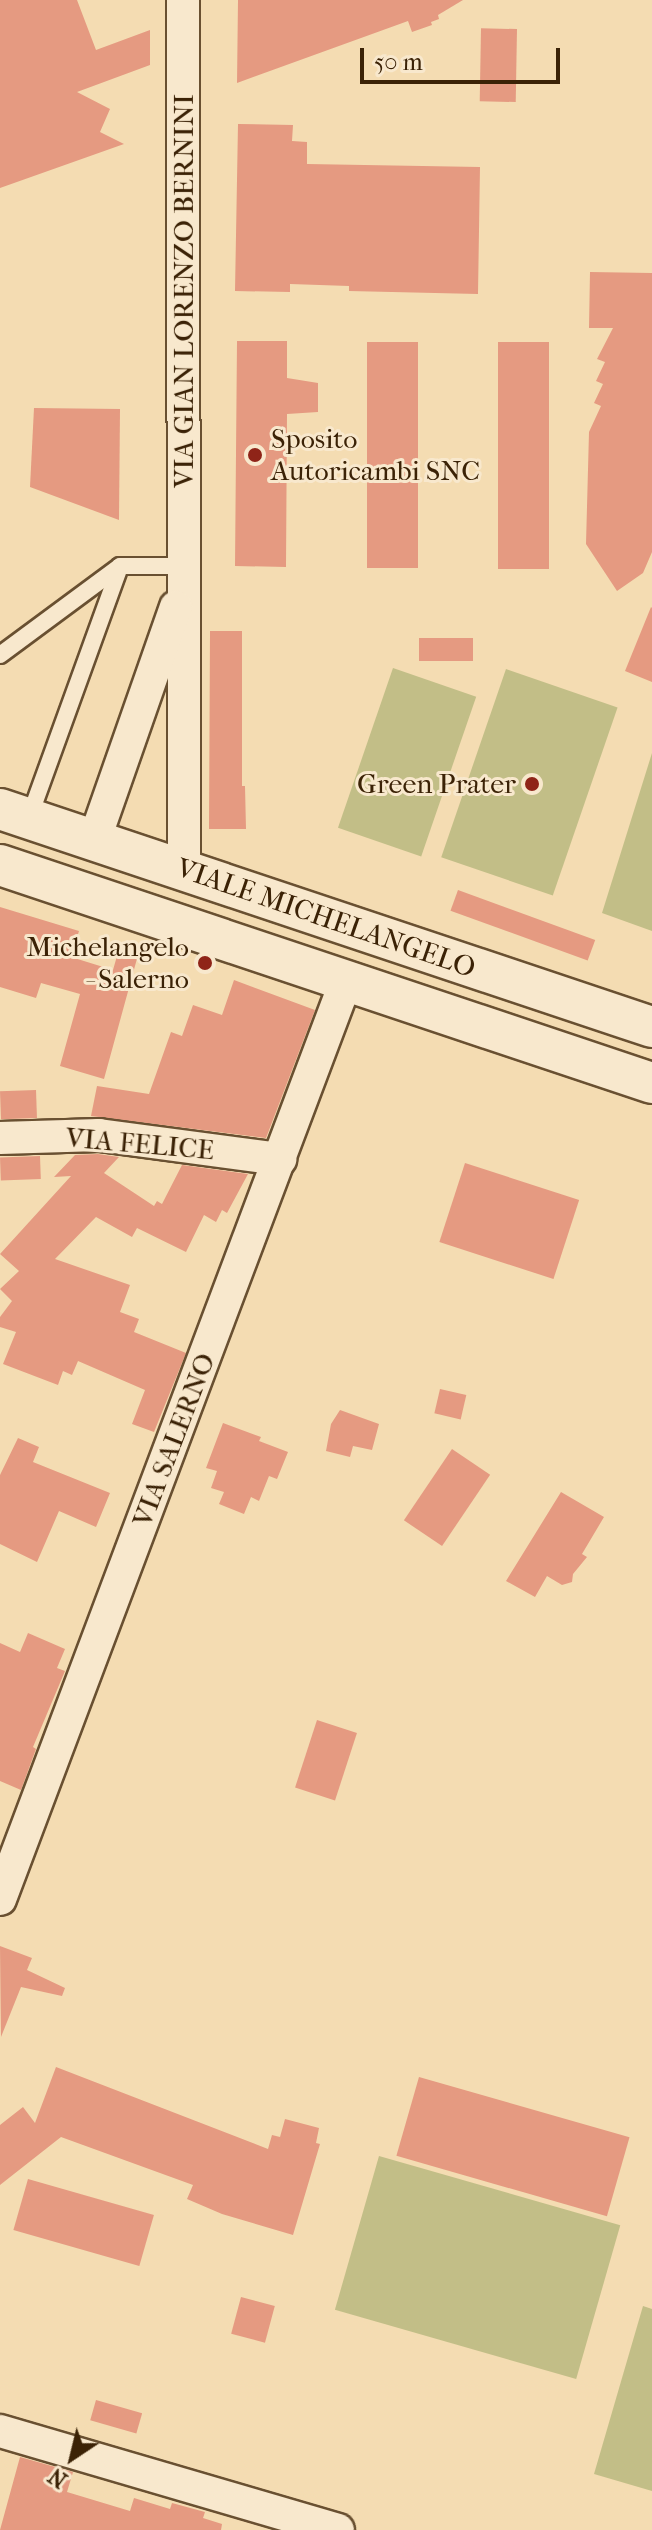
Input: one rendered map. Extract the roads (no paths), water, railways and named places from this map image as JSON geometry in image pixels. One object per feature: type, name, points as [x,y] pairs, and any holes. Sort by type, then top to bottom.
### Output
[{"type":"street","name":"VIA GIAN LORENZO BERNINI","points":[[183,0],[184,871]]},
{"type":"street","name":"VIA GIAN LORENZO BERNINI","points":[[94,841],[185,574]]},
{"type":"street","name":"VIALE MICHELANGELO","points":[[14,813],[652,1027]]},
{"type":"street","name":"VIALE MICHELANGELO","points":[[0,865],[652,1083]]},
{"type":"street","name":"VIA SALERNO","points":[[0,1899],[346,981]]},
{"type":"street","points":[[578,1059],[594,1008]]},
{"type":"street","name":"VIA FELICE","points":[[0,1138],[99,1135],[280,1159]]},
{"type":"street","points":[[0,2431],[338,2530]]},
{"type":"lane","points":[[14,813],[120,566]]},
{"type":"lane","points":[[0,655],[120,566],[185,574]]},
{"type":"place","name":"Sposito Autoricambi SNC","points":[[255,455]]},
{"type":"place","name":"Green Prater","points":[[532,784]]},
{"type":"place","name":"Michelangelo - Salerno","points":[[205,963]]}]
